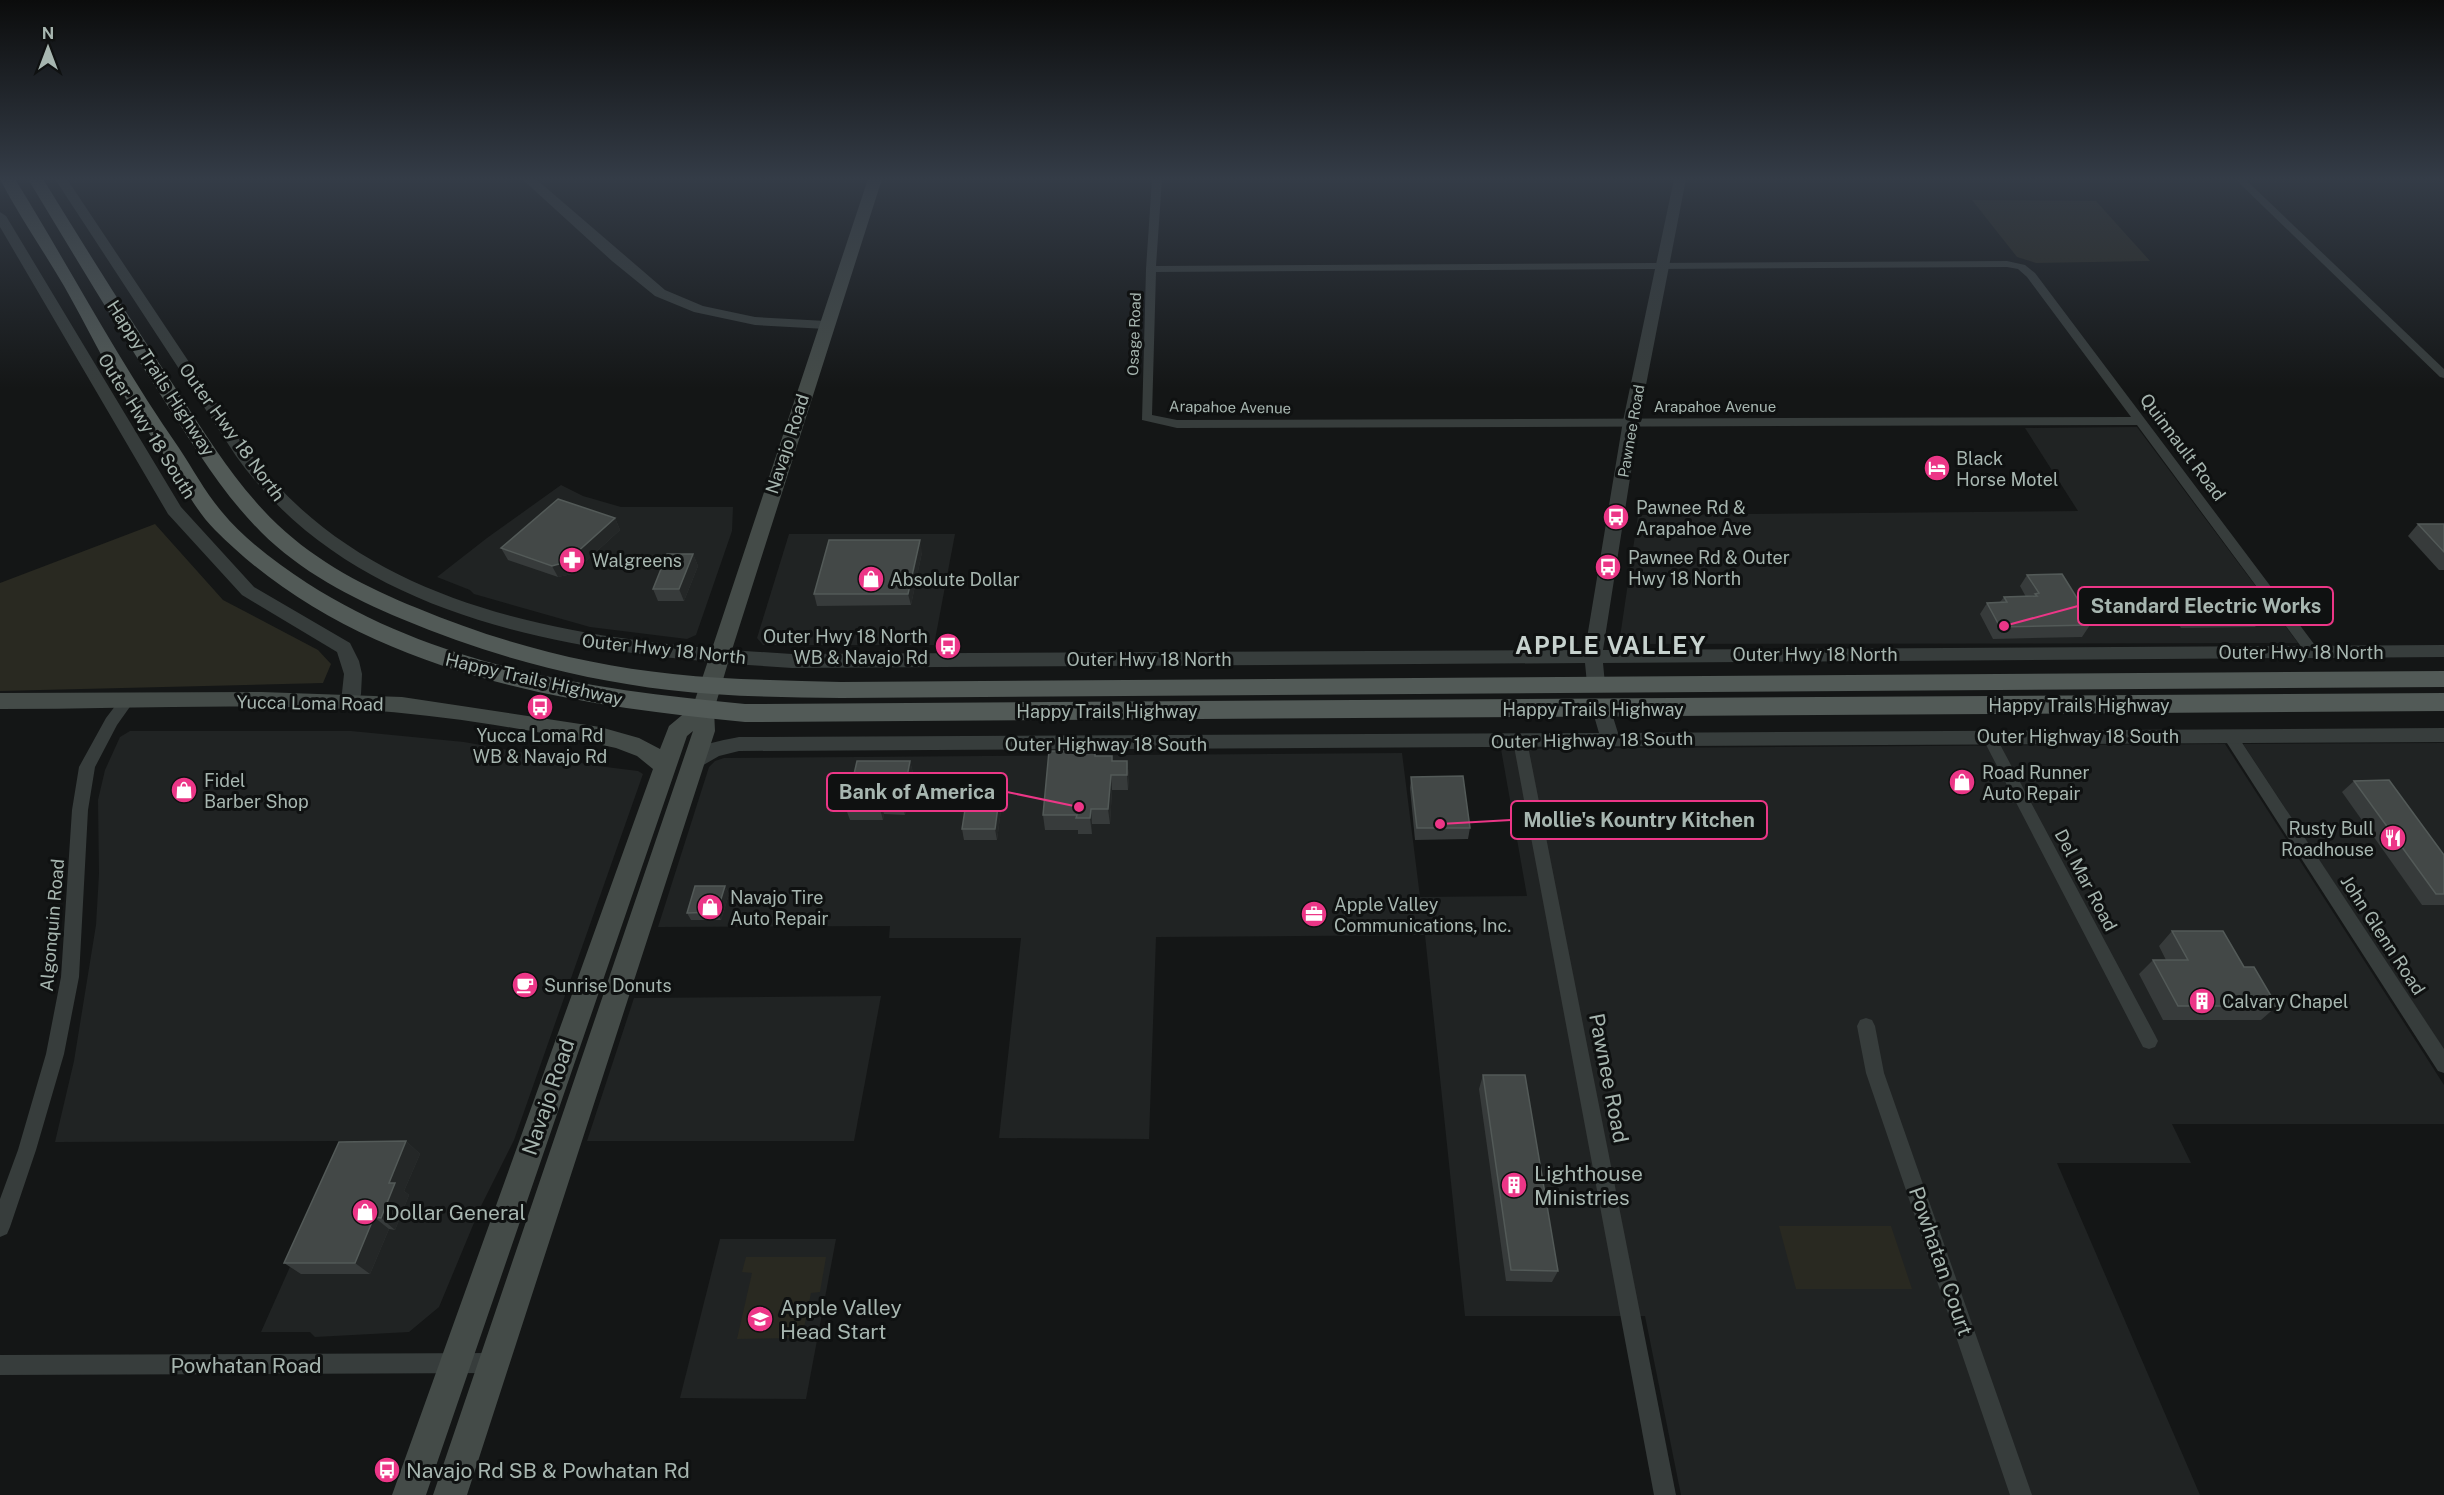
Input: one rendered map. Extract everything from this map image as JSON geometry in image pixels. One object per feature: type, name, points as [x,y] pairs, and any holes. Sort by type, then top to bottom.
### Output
[{"type":"main road","name":"Happy Trails Highway","points":[[50,249],[131,392],[220,523],[254,556],[330,608],[361,625],[414,648],[447,659],[569,690],[638,702],[703,721],[757,713],[2444,702]]},
{"type":"main road","name":"Happy Trails Highway","points":[[79,249],[209,454],[256,516],[286,544],[370,597],[432,624],[536,657],[603,671],[710,686],[841,690],[2444,679]]},
{"type":"main road","name":"Navajo Road","points":[[410,1495],[455,1364],[678,765],[703,721],[719,656],[851,249]]},
{"type":"main road","points":[[1402,709],[1437,700],[1581,698],[1591,692],[1596,684]]},
{"type":"main road","points":[[1602,709],[1606,701],[1616,694],[1754,693],[1775,684]]},
{"type":"main road","name":"Yucca Loma Road","points":[[0,701],[350,702],[461,712],[617,739]]},
{"type":"main road","name":"Navajo Road","points":[[450,1495],[678,765],[677,732],[703,721]]},
{"type":"main road","points":[[617,739],[677,732]]},
{"type":"main road","points":[[617,739],[678,765]]},
{"type":"street","name":"Outer Hwy 18 South","points":[[19,249],[174,510],[248,591],[344,648],[353,663],[354,685],[350,702]]},
{"type":"street","name":"Outer Hwy 18 North","points":[[106,249],[254,469],[285,505],[319,534],[351,556],[398,582],[485,617],[574,639],[630,648],[792,661],[2444,651]]},
{"type":"street","points":[[609,249],[660,293],[699,309],[755,321],[825,324]]},
{"type":"street","name":"Osage Road","points":[[1146,417],[1152,249]]},
{"type":"street","name":"Pawnee Road","points":[[1596,684],[1593,655],[1631,421],[1666,249]]},
{"type":"street","points":[[2312,249],[2444,375]]},
{"type":"street","name":"Quinnault Road","points":[[1663,266],[2007,264],[2021,267],[2031,275],[2313,652]]},
{"type":"street","points":[[1151,269],[1663,266]]},
{"type":"street","name":"Arapahoe Avenue","points":[[1146,417],[1177,424],[2141,421]]},
{"type":"street","name":"Algonquin Road","points":[[0,1227],[27,1150],[55,1054],[70,977],[80,810],[87,767],[111,722],[127,701]]},
{"type":"street","points":[[1602,709],[1610,739]]},
{"type":"street","points":[[703,721],[739,744]]},
{"type":"street","name":"Outer Highway 18 South","points":[[739,744],[2444,735]]},
{"type":"street","name":"Del Mar Road","points":[[1989,736],[2149,1041]]},
{"type":"street","name":"John Glenn Road","points":[[2230,736],[2444,1065]]},
{"type":"street","name":"Pawnee Road","points":[[1520,741],[1665,1495]]},
{"type":"street","points":[[678,765],[713,750],[739,744]]},
{"type":"street","name":"Powhatan Court","points":[[1866,1026],[1875,1073],[2021,1495]]},
{"type":"street","name":"Powhatan Road","points":[[0,1365],[493,1363]]},
{"type":"shaded area","points":[[2010,249],[2139,249],[2150,261],[2036,263],[2017,257]]},
{"type":"shaded area","points":[[2137,427],[2298,643],[1619,644],[1638,515],[2078,511],[2025,428]]},
{"type":"shaded area","points":[[561,485],[583,496],[621,507],[733,507],[732,531],[696,635],[687,639],[590,627],[474,594],[470,590],[437,577]]},
{"type":"shaded area","points":[[155,524],[223,600],[318,650],[331,664],[323,683],[0,691],[0,583]]},
{"type":"shaded area","points":[[789,534],[955,534],[934,645],[763,645],[757,638]]},
{"type":"shaded area","points":[[130,731],[351,731],[464,742],[638,771],[643,774],[514,1140],[481,1206],[439,1307],[409,1332],[315,1337],[310,1332],[261,1332],[346,1141],[55,1142],[74,1061],[96,925],[99,874],[98,800],[105,770],[120,737]]},
{"type":"shaded area","points":[[2444,743],[2444,1050],[2243,744]]},
{"type":"shaded area","points":[[2225,744],[2444,1085],[2444,1124],[2172,1124],[2191,1163],[2057,1163],[2200,1495],[1681,1495],[1645,1316],[1465,1316],[1425,935],[1156,937],[1149,1139],[999,1138],[1021,938],[889,938],[890,926],[658,927],[709,767],[715,761],[724,758],[1402,753],[1420,897],[1527,896],[1501,749]]},
{"type":"shaded area","points":[[881,996],[854,1141],[587,1141],[634,998]]},
{"type":"shaded area","points":[[1779,1226],[1891,1226],[1912,1289],[1796,1289]]},
{"type":"shaded area","name":"Apple Valley Head Start","points":[[720,1239],[836,1239],[806,1399],[680,1398]]},
{"type":"shaded area","points":[[746,1257],[826,1257],[820,1292],[811,1293],[802,1338],[737,1339],[752,1273],[742,1272]]},
{"type":"building","name":"Walgreens","points":[[558,499],[615,518],[566,562],[552,566],[501,548]]},
{"type":"building","points":[[2418,524],[2444,524],[2444,552]]},
{"type":"building","name":"Absolute Dollar","points":[[829,540],[920,540],[908,594],[814,594]]},
{"type":"building","points":[[667,554],[693,554],[679,589],[653,589]]},
{"type":"building","points":[[2062,574],[2082,606],[2078,606],[2090,625],[2000,627],[1987,603],[2007,602],[2004,597],[2037,596],[2035,594],[2039,593],[2027,575]]},
{"type":"building","points":[[1049,751],[1095,751],[1095,756],[1112,756],[1112,761],[1127,761],[1127,775],[1111,775],[1108,809],[1091,809],[1090,818],[1076,818],[1077,815],[1043,815]]},
{"type":"building","points":[[857,761],[910,761],[902,803],[881,803],[880,809],[846,809]]},
{"type":"building","points":[[1463,776],[1470,828],[1417,828],[1411,777]]},
{"type":"building","points":[[2389,780],[2444,855],[2444,894],[2436,894],[2354,781]]},
{"type":"building","points":[[969,784],[1001,784],[995,829],[962,829]]},
{"type":"building","points":[[695,886],[725,886],[717,912],[687,913]]},
{"type":"building","points":[[2172,931],[2223,931],[2244,967],[2254,967],[2277,1006],[2178,1006],[2153,960],[2188,960]]},
{"type":"building","name":"Lighthouse Ministries","points":[[1483,1075],[1525,1075],[1558,1271],[1511,1270]]},
{"type":"building","name":"Dollar General","points":[[406,1141],[389,1183],[395,1183],[381,1218],[374,1217],[355,1263],[284,1263],[339,1142]]},
{"type":"place","name":"Black Horse Motel","points":[[1937,468]]},
{"type":"place","name":"Pawnee Rd & Arapahoe Ave","points":[[1616,517]]},
{"type":"place","name":"Walgreens","points":[[572,560]]},
{"type":"place","name":"Pawnee Rd & Outer Hwy 18 North","points":[[1608,567]]},
{"type":"place","name":"Absolute Dollar","points":[[871,579]]},
{"type":"place","name":"Standard Electric Works","points":[[2004,626]]},
{"type":"place","name":"Outer Hwy 18 North WB & Navajo Rd","points":[[948,646]]},
{"type":"place","name":"Yucca Loma Rd WB & Navajo Rd","points":[[540,707]]},
{"type":"place","name":"Road Runner Auto Repair","points":[[1962,782]]},
{"type":"place","name":"Fidel Barber Shop","points":[[184,790]]},
{"type":"place","name":"Bank of America","points":[[1079,807]]},
{"type":"place","name":"Mollie's Kountry Kitchen","points":[[1440,824]]},
{"type":"place","name":"Rusty Bull Roadhouse","points":[[2393,838]]},
{"type":"place","name":"Navajo Tire Auto Repair","points":[[710,907]]},
{"type":"place","name":"Apple Valley Communications, Inc.","points":[[1314,914]]},
{"type":"place","name":"Sunrise Donuts","points":[[525,985]]},
{"type":"place","name":"Calvary Chapel","points":[[2202,1001]]},
{"type":"place","name":"Lighthouse Ministries","points":[[1514,1185]]},
{"type":"place","name":"Dollar General","points":[[365,1212]]},
{"type":"place","name":"Apple Valley Head Start","points":[[760,1319]]},
{"type":"place","name":"Navajo Rd SB & Powhatan Rd","points":[[387,1470]]},
{"type":"district","name":"APPLE VALLEY","points":[[1611,645]]}]
